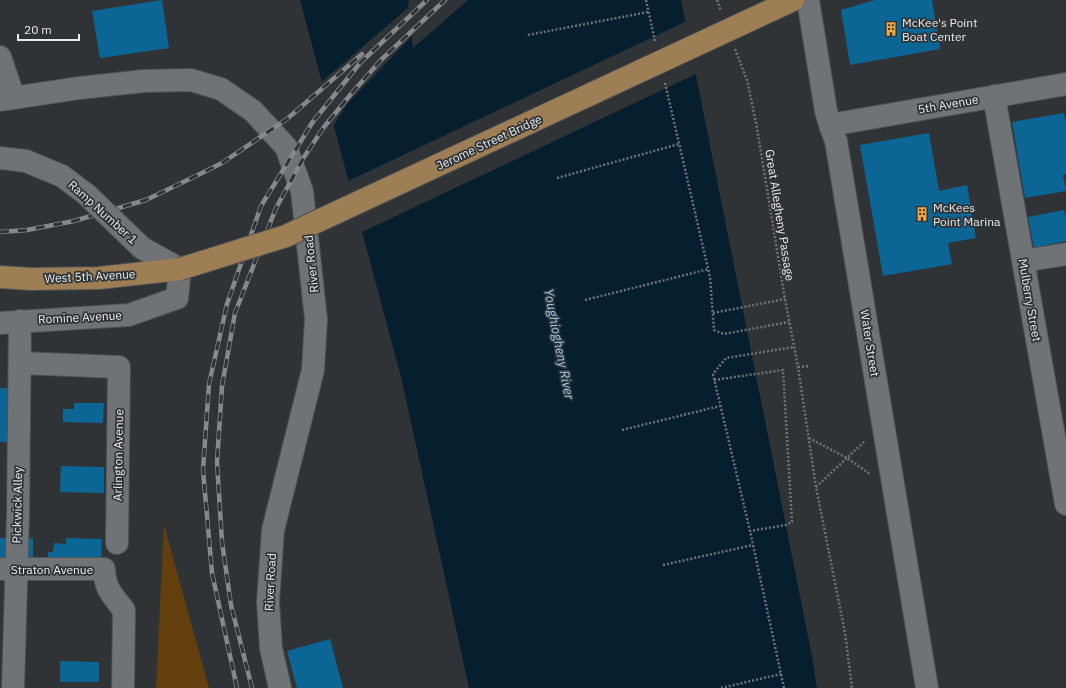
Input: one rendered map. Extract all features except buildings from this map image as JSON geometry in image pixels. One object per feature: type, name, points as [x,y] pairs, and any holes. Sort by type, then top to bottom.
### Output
[{"type":"main road","name":"Jerome Street Bridge","points":[[180,269],[286,236],[794,0]]},
{"type":"main road","name":"West 5th Avenue","points":[[0,277],[31,279],[99,278],[180,269]]},
{"type":"street","name":"Water Street","points":[[808,0],[830,125],[836,141],[927,688]]},
{"type":"street","points":[[0,57],[7,99]]},
{"type":"street","name":"River Road","points":[[7,99],[79,88],[144,81],[190,80],[221,89],[253,111],[286,147],[302,191],[316,319],[314,370],[273,530],[268,602],[270,648],[280,688]]},
{"type":"street","name":"5th Avenue","points":[[830,125],[1066,84]]},
{"type":"street","name":"Mulberry Street","points":[[994,96],[1023,262],[1058,415],[1066,504]]},
{"type":"street","name":"Ramp Number 1","points":[[0,158],[26,161],[62,176],[86,194],[142,248],[180,269]]},
{"type":"street","points":[[1023,262],[1066,254]]},
{"type":"street","name":"Romine Avenue","points":[[10,322],[128,315],[177,298],[180,269]]},
{"type":"street","name":"Pickwick Alley","points":[[10,322],[20,363],[8,569],[13,688]]},
{"type":"street","name":"Arlington Avenue","points":[[20,363],[119,367],[117,543]]},
{"type":"street","name":"Straton Avenue","points":[[8,569],[104,569],[105,581],[110,594],[124,610],[124,688]]},
{"type":"path","points":[[646,0],[656,43]]},
{"type":"path","points":[[717,0],[722,14]]},
{"type":"path","points":[[528,35],[648,12]]},
{"type":"path","name":"Great Allegheny Passage","points":[[733,44],[747,80],[757,128],[785,299],[798,367],[816,487],[845,633],[852,688]]},
{"type":"path","points":[[665,82],[709,269],[714,330],[724,334],[789,322]]},
{"type":"path","points":[[557,178],[679,144]]},
{"type":"path","points":[[585,300],[709,269]]},
{"type":"path","points":[[713,313],[785,299]]},
{"type":"path","points":[[784,688],[753,545],[713,374],[726,358],[794,347]]},
{"type":"path","points":[[798,367],[810,366]]},
{"type":"path","points":[[714,380],[784,370],[792,522],[786,525],[750,532]]},
{"type":"path","points":[[622,430],[720,406]]},
{"type":"path","points":[[816,487],[884,424]]},
{"type":"path","points":[[663,565],[753,545]]},
{"type":"path","points":[[721,688],[781,674]]},
{"type":"shaded area","points":[[164,525],[209,688],[156,688]]},
{"type":"water","name":"Youghiogheny River","points":[[300,0],[681,0],[812,656],[817,688],[469,688],[402,381]]},
{"type":"pier","points":[[409,0],[468,0],[413,48],[412,36],[347,104],[332,128],[320,83],[408,8]]},
{"type":"pier","points":[[687,21],[698,73],[360,233],[346,182]]},
{"type":"railway","points":[[237,688],[212,573],[203,470],[209,384],[227,304],[261,206],[312,123],[360,63],[427,0]]},
{"type":"railway","points":[[252,688],[231,605],[222,542],[217,462],[222,386],[235,313],[276,208],[304,157],[324,127],[381,60],[445,0]]},
{"type":"railway","points":[[0,232],[27,230],[74,221],[146,200],[204,172],[222,163],[287,119],[362,54]]},
{"type":"place","name":"McKee's Point Boat Center","points":[[891,29]]},
{"type":"place","name":"McKees Point Marina","points":[[922,214]]}]
